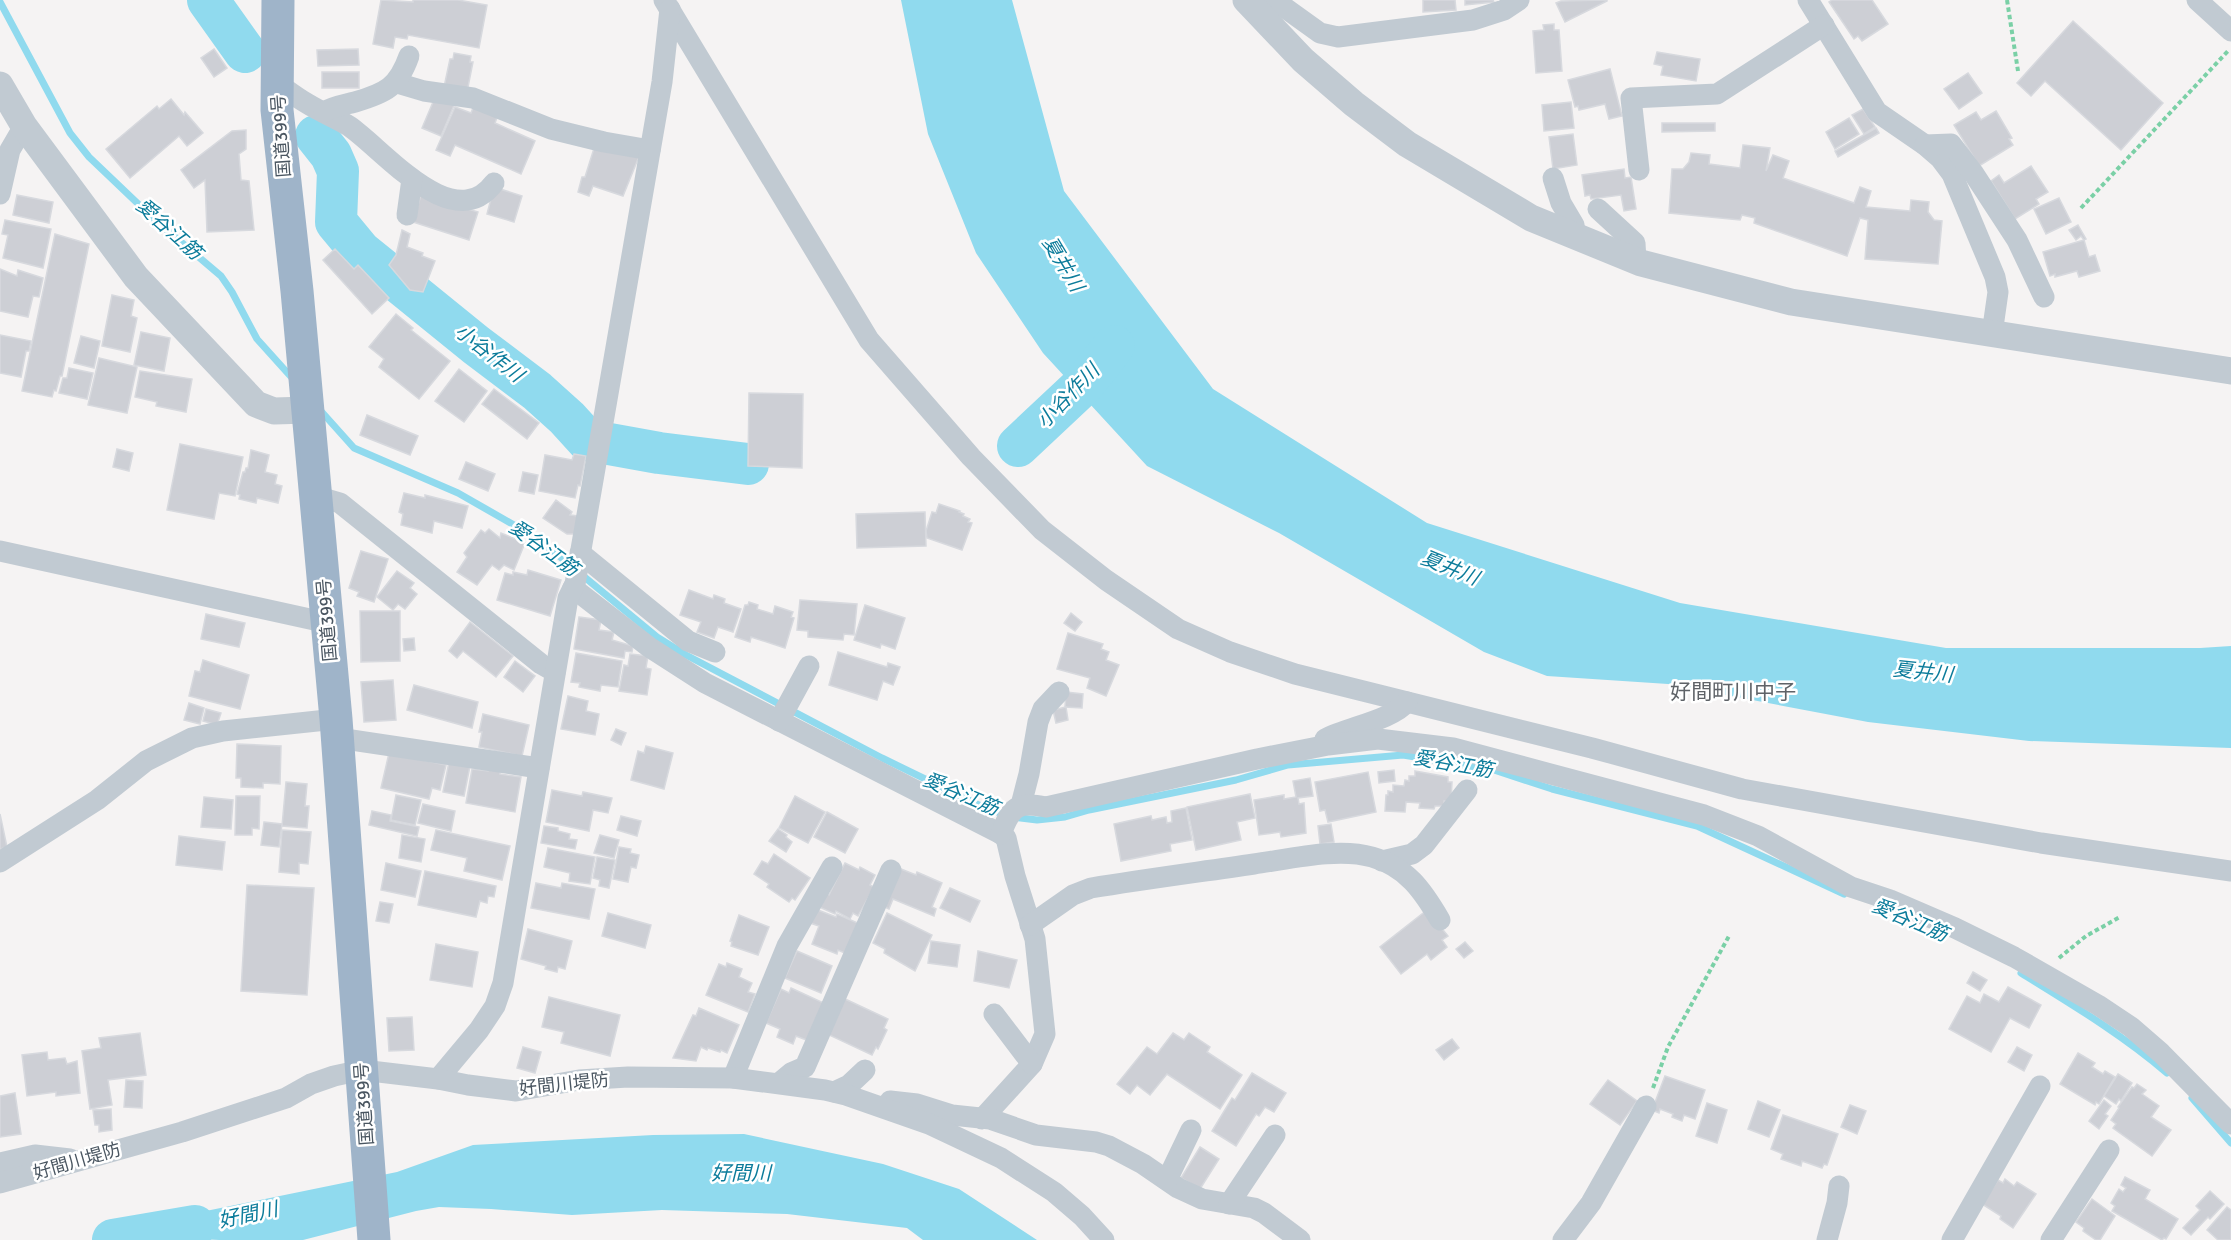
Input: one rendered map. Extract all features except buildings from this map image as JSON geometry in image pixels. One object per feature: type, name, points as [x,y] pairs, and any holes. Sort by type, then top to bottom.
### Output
[{"type":"highway","name":"国道399号","points":[[278,0],[277,111],[304,363],[328,623],[374,1240]]},
{"type":"street","points":[[1246,0],[1303,60],[1354,104],[1407,144],[1532,219],[1636,261],[1791,302],[2231,371]]},
{"type":"street","points":[[1274,0],[1288,7],[1320,33],[1338,37],[1473,20],[1508,4]]},
{"type":"street","points":[[1808,0],[1876,112],[1925,145],[1940,158],[1952,174],[1995,277],[1998,292],[1992,334]]},
{"type":"street","points":[[2197,0],[2231,31]]},
{"type":"street","points":[[438,1078],[479,1030],[495,1006],[503,983],[568,598],[574,586],[650,150],[666,54],[667,4]]},
{"type":"street","points":[[667,4],[869,339],[971,457],[1042,530],[1107,580],[1178,629],[1230,652],[1295,674],[1581,745],[1742,789],[2042,843],[2231,871]]},
{"type":"street","points":[[1639,170],[1631,98],[1717,94],[1824,25]]},
{"type":"street","points":[[324,112],[333,107],[387,91],[397,83],[409,56]]},
{"type":"street","points":[[277,83],[349,126],[412,179],[430,191],[456,201],[477,199],[487,193],[494,183]]},
{"type":"street","points":[[397,83],[424,91],[473,98],[551,129],[650,150]]},
{"type":"street","points":[[0,85],[24,126],[136,277],[256,404],[273,411],[308,410]]},
{"type":"street","points":[[0,194],[10,150],[24,126]]},
{"type":"street","points":[[1925,145],[1951,144],[1974,174],[2017,240],[2044,297]]},
{"type":"street","points":[[1553,178],[1561,203],[1574,225],[1576,238]]},
{"type":"street","points":[[407,215],[412,179]]},
{"type":"street","points":[[1598,209],[1635,243],[1636,261]]},
{"type":"street","points":[[316,496],[340,503],[540,664],[555,672]]},
{"type":"street","points":[[0,551],[328,623]]},
{"type":"street","points":[[580,552],[688,641],[715,652]]},
{"type":"street","points":[[574,586],[669,661],[705,683],[1006,838],[1035,939],[1045,1034],[1032,1064],[982,1119]]},
{"type":"street","points":[[778,721],[809,666]]},
{"type":"street","points":[[1021,805],[1038,722],[1043,709],[1059,692]]},
{"type":"street","points":[[1316,747],[1323,740],[1343,730],[1394,713],[1407,702]]},
{"type":"street","points":[[0,862],[97,800],[146,761],[192,738],[224,731],[337,728],[539,768]]},
{"type":"street","points":[[1001,834],[1010,812],[1021,805],[1046,807],[1316,747],[1378,739],[1453,748],[1704,815],[1758,836],[1851,887],[1890,900],[1955,927],[2043,974],[2131,1027],[2161,1053],[2231,1124]]},
{"type":"street","points":[[1382,861],[1412,854],[1424,845],[1467,790]]},
{"type":"street","points":[[1030,926],[1073,895],[1091,888],[1300,857],[1353,852],[1382,861],[1404,873],[1418,885],[1440,920]]},
{"type":"street","points":[[733,1078],[787,946],[832,867]]},
{"type":"street","points":[[779,1083],[790,1073],[805,1067],[891,870]]},
{"type":"street","points":[[993,1014],[1032,1064]]},
{"type":"street","name":"好間川堤防","points":[[0,1183],[182,1132],[286,1098],[311,1084],[334,1076],[362,1070],[438,1078],[468,1085],[516,1091],[589,1080],[628,1077],[733,1078],[834,1092],[929,1124],[1001,1158],[1054,1192],[1082,1216],[1104,1240]]},
{"type":"street","points":[[834,1092],[849,1085],[865,1070]]},
{"type":"street","points":[[1952,1240],[2040,1086]]},
{"type":"street","points":[[872,1104],[895,1101],[916,1104],[951,1115],[990,1119],[1036,1135],[1096,1142],[1109,1146],[1178,1188],[1202,1199],[1254,1208],[1300,1240]]},
{"type":"street","points":[[1573,1237],[1646,1106]]},
{"type":"street","points":[[1167,1180],[1191,1130]]},
{"type":"street","points":[[1229,1204],[1275,1135]]},
{"type":"street","points":[[2051,1240],[2109,1150]]},
{"type":"street","points":[[0,1163],[35,1155],[62,1156],[73,1161]]},
{"type":"street","points":[[1827,1240],[1839,1186]]},
{"type":"path","points":[[2007,0],[2018,71]]},
{"type":"path","points":[[2081,208],[2231,48]]},
{"type":"path","points":[[2043,974],[2086,936],[2120,917]]},
{"type":"path","points":[[1646,1106],[1668,1047],[1729,936]]},
{"type":"water","name":"夏井川","points":[[901,0],[1012,0],[1064,191],[1213,389],[1427,523],[1680,603],[1946,648],[2231,646],[2231,748],[2029,741],[1868,722],[1668,684],[1547,676],[1484,652],[1279,533],[1147,466],[1043,353],[976,253],[928,134]]},
{"type":"water","name":"好間川","points":[[744,1134],[883,1164],[959,1189],[1037,1240],[923,1240],[907,1228],[787,1214],[662,1210],[572,1215],[439,1207],[303,1240],[219,1240],[98,1233],[397,1172],[473,1145],[653,1135]]},
{"type":"waterway","name":"小谷作川","points":[[208,0],[245,52]]},
{"type":"waterway","name":"愛谷江筋","points":[[0,2],[70,133],[89,157],[154,219],[221,276],[257,339],[293,379]]},
{"type":"waterway","name":"小谷作川","points":[[316,136],[331,155],[338,171],[336,222],[360,251],[537,391],[587,440],[659,453],[748,464]]},
{"type":"waterway","name":"小谷作川","points":[[1018,446],[1083,385],[1114,346]]},
{"type":"waterway","name":"愛谷江筋","points":[[320,410],[354,448],[458,493],[514,525],[559,556],[657,637],[686,655],[882,758],[987,809],[1013,817],[1037,820],[1065,817],[1236,780],[1288,765],[1403,755],[1494,770],[1552,789],[1697,826],[1844,894]]},
{"type":"waterway","name":"愛谷江筋","points":[[2021,973],[2115,1033],[2167,1073]]},
{"type":"waterway","name":"愛谷江筋","points":[[2192,1098],[2231,1143]]},
{"type":"waterway","name":"好間川","points":[[113,1240],[195,1226]]},
{"type":"district","name":"好間町川中子","points":[[1733,692]]}]
